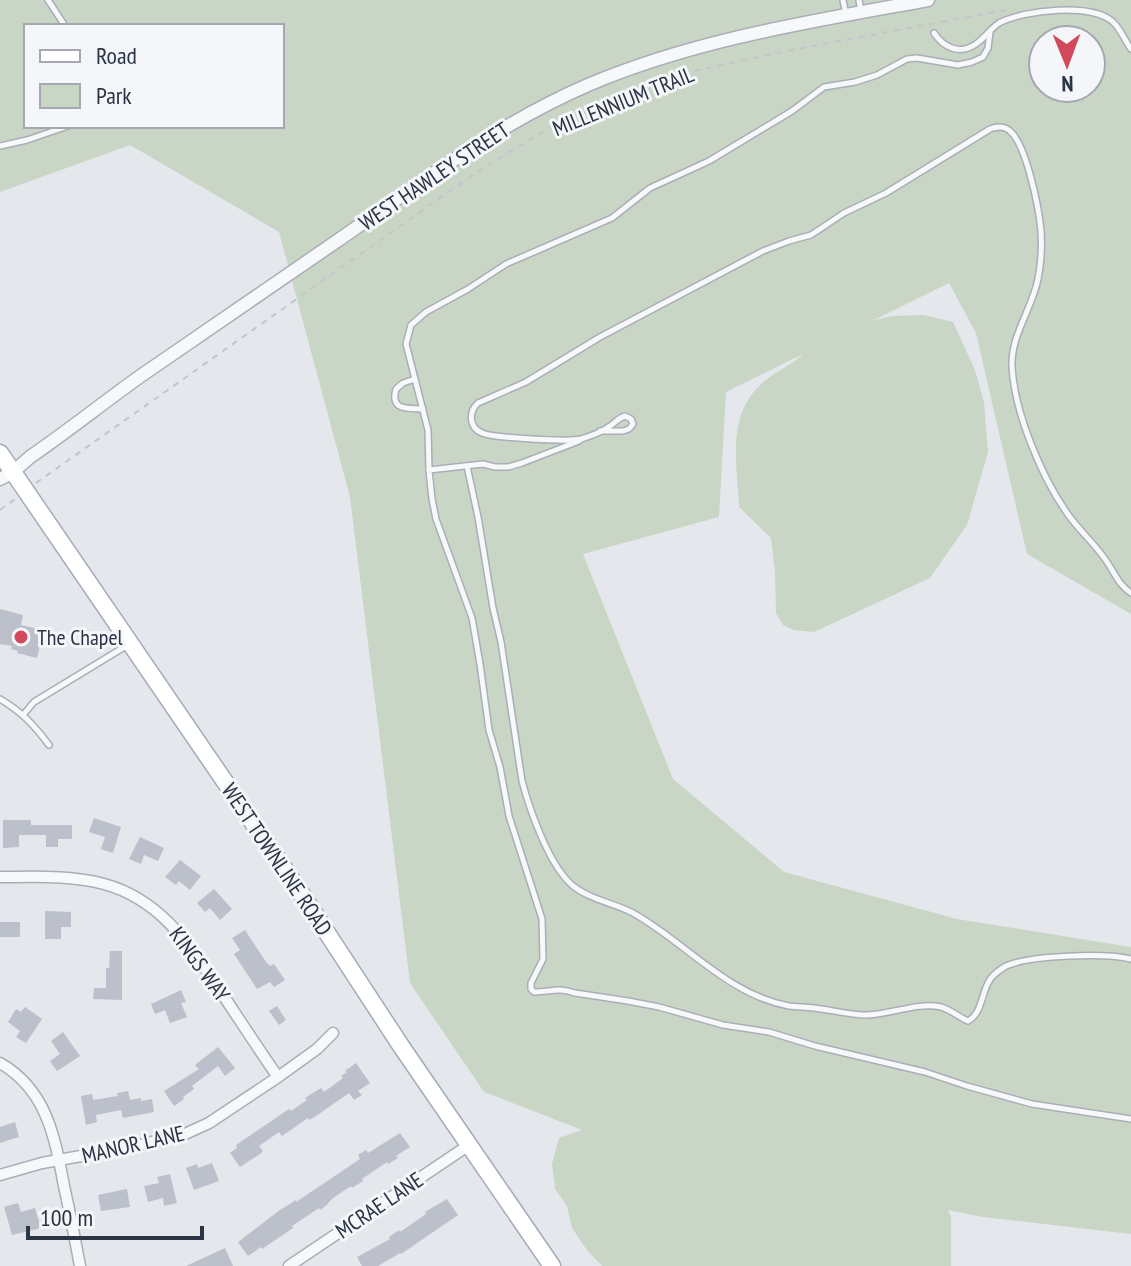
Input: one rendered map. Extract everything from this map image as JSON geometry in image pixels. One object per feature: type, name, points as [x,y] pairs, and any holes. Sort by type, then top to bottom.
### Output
[{"type":"main road","name":"WEST TOWNLINE ROAD","points":[[0,453],[6,476],[130,643],[552,1266]]},
{"type":"street","name":"WEST HAWLEY STREET","points":[[6,476],[141,376],[438,170],[514,122],[590,84],[653,60],[715,42],[846,16],[860,6],[928,0]]},
{"type":"street","name":"KINGS WAY","points":[[0,877],[80,879],[105,884],[142,901],[163,916],[186,941],[278,1077]]},
{"type":"street","name":"MANOR LANE","points":[[0,1175],[185,1134],[209,1123],[278,1077],[317,1049],[333,1033]]},
{"type":"street","points":[[0,1063],[23,1081],[46,1114],[55,1137],[80,1266]]},
{"type":"street","name":"MCRAE LANE","points":[[289,1266],[469,1145]]},
{"type":"lane","points":[[48,0],[64,24]]},
{"type":"lane","points":[[843,0],[846,16]]},
{"type":"lane","points":[[934,33],[943,45],[966,49],[976,44],[996,24],[1068,9],[1105,16],[1114,23],[1131,49]]},
{"type":"lane","points":[[990,32],[983,57],[972,62],[958,65],[907,59],[877,75],[824,87],[792,111],[709,161],[650,188],[612,218],[506,264],[442,302],[411,325],[406,344],[428,430],[429,470],[436,519],[472,618],[489,730],[509,816],[542,919],[543,959],[531,989],[534,992],[564,990],[659,1007],[925,1072],[1032,1104],[1131,1119]]},
{"type":"lane","points":[[583,438],[543,439],[483,434],[472,423],[470,416],[478,403],[526,382],[600,337],[763,251],[811,235],[844,213],[886,193],[999,126],[1014,134],[1021,150],[1029,172],[1041,231],[1041,260],[1033,300],[1014,342],[1014,385],[1020,407],[1028,435],[1066,511],[1104,557],[1122,587],[1131,593]]},
{"type":"lane","points":[[0,146],[62,128]]},
{"type":"lane","points":[[415,379],[396,389],[394,400],[401,408],[423,409]]},
{"type":"lane","points":[[429,470],[483,464],[508,467],[609,427],[619,417],[625,416],[633,424],[623,431],[600,431]]},
{"type":"lane","points":[[467,466],[501,642],[522,781],[549,849],[574,887],[630,911],[737,985],[790,1006],[865,1015],[929,1006],[950,1010],[968,1021],[975,1016],[992,977],[1007,966],[1032,960],[1083,956],[1131,959]]},
{"type":"lane","points":[[23,715],[34,702],[130,643]]},
{"type":"lane","points":[[0,699],[33,723],[49,745]]},
{"type":"path","name":"MILLENNIUM TRAIL","points":[[44,477],[462,182],[550,128],[627,94],[689,72],[1008,10]]},
{"type":"path","points":[[0,510],[12,501]]},
{"type":"green space","points":[[0,0],[1131,0],[1131,614],[1027,554],[976,333],[949,283],[874,320],[924,315],[953,322],[975,370],[984,402],[988,452],[967,525],[930,578],[814,632],[793,630],[783,625],[776,613],[771,538],[739,507],[736,438],[745,406],[754,392],[803,354],[726,392],[719,517],[583,554],[673,779],[784,872],[957,919],[1131,947],[1131,1234],[948,1210],[951,1217],[951,1266],[602,1266],[587,1250],[572,1228],[567,1206],[555,1189],[552,1164],[559,1138],[582,1130],[484,1092],[410,983],[350,497],[279,232],[130,145],[0,192]]},
{"type":"building","name":"The Chapel","points":[[0,609],[23,615],[21,625],[44,630],[37,658],[17,653],[11,649],[12,646],[0,644]]},
{"type":"building","points":[[94,818],[121,827],[113,853],[101,849],[105,837],[89,832]]},
{"type":"building","points":[[3,820],[31,820],[31,825],[72,825],[72,839],[58,839],[58,847],[46,847],[46,835],[19,835],[19,847],[3,848]]},
{"type":"building","points":[[140,837],[164,848],[158,861],[144,855],[141,864],[129,859]]},
{"type":"building","points":[[180,860],[201,876],[190,890],[179,881],[176,885],[165,877]]},
{"type":"building","points":[[214,889],[232,909],[220,920],[210,908],[205,912],[197,903]]},
{"type":"building","points":[[45,911],[71,912],[71,927],[61,927],[61,939],[45,939]]},
{"type":"building","points":[[0,922],[20,922],[20,937],[0,937]]},
{"type":"building","points":[[245,930],[266,962],[270,966],[274,964],[285,980],[274,987],[270,982],[257,989],[234,954],[240,950],[232,938]]},
{"type":"building","points":[[110,951],[122,951],[122,1000],[93,999],[94,988],[106,988]]},
{"type":"building","points":[[181,990],[186,1002],[181,1003],[187,1017],[170,1023],[165,1010],[155,1014],[151,1004]]},
{"type":"building","points":[[277,1006],[286,1020],[279,1025],[269,1011]]},
{"type":"building","points":[[25,1007],[42,1019],[26,1043],[16,1037],[20,1031],[8,1022],[16,1009],[21,1012]]},
{"type":"building","points":[[63,1032],[80,1056],[57,1071],[50,1061],[60,1054],[51,1041]]},
{"type":"building","points":[[218,1047],[235,1068],[225,1076],[218,1066],[192,1086],[194,1089],[174,1106],[164,1091],[199,1069],[195,1065]]},
{"type":"building","points":[[356,1063],[370,1083],[358,1091],[362,1095],[354,1100],[349,1093],[282,1136],[279,1132],[259,1146],[263,1151],[260,1154],[240,1167],[230,1153],[237,1148],[236,1145],[321,1088],[324,1092]]},
{"type":"building","points":[[128,1091],[130,1100],[152,1099],[154,1112],[123,1118],[121,1110],[96,1115],[97,1122],[86,1125],[81,1096],[92,1094],[93,1100]]},
{"type":"building","points":[[15,1122],[19,1137],[0,1143],[0,1127]]},
{"type":"building","points":[[400,1133],[410,1147],[396,1156],[398,1158],[387,1162],[248,1256],[238,1242],[280,1210],[360,1159],[358,1155],[366,1150],[368,1153]]},
{"type":"building","points":[[212,1163],[219,1181],[194,1190],[186,1168]]},
{"type":"building","points":[[170,1174],[177,1203],[164,1206],[163,1198],[148,1202],[144,1186],[159,1183],[157,1177]]},
{"type":"building","points":[[127,1189],[130,1207],[101,1211],[98,1195]]},
{"type":"building","points":[[447,1199],[458,1215],[401,1254],[378,1266],[362,1266],[357,1257],[390,1239]]},
{"type":"building","points":[[18,1203],[21,1212],[35,1208],[41,1228],[12,1235],[4,1207]]},
{"type":"building","points":[[225,1248],[233,1266],[186,1266]]},
{"type":"place","name":"The Chapel","points":[[21,637]]}]
